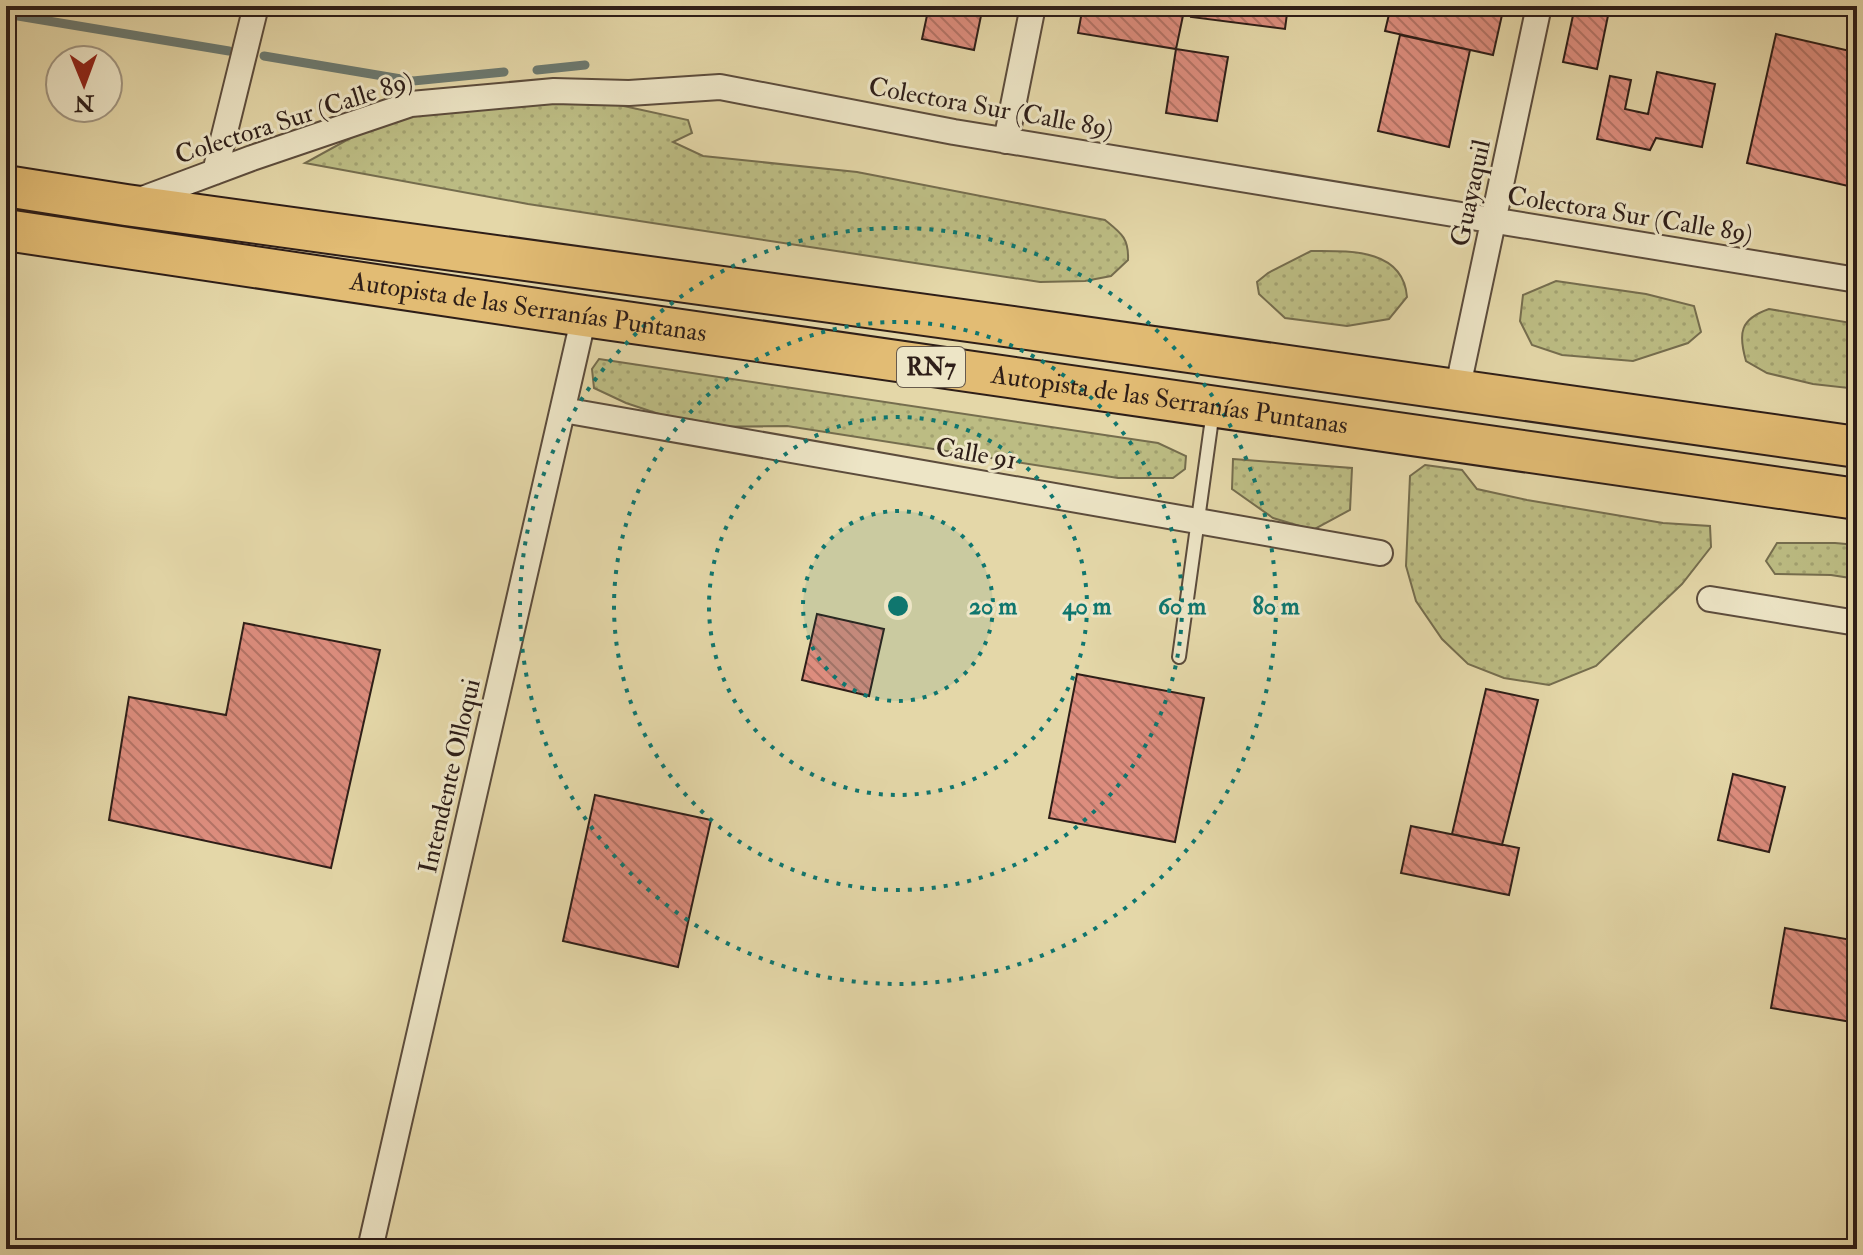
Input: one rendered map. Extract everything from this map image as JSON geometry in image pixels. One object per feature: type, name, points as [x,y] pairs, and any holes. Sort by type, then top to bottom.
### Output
[{"type":"highway","name":"Autopista de las Serranías Puntanas","points":[[6,186],[1857,447]]},
{"type":"highway","name":"Autopista de las Serranías Puntanas","points":[[6,230],[1214,408],[1857,499]]},
{"type":"street","points":[[215,172],[256,6]]},
{"type":"street","points":[[1006,141],[1033,6]]},
{"type":"street","name":"Guayaquil","points":[[1457,391],[1539,6]]},
{"type":"street","name":"Colectora Sur (Calle 89)","points":[[126,205],[411,104],[554,91],[629,93],[720,87],[1006,141],[1857,280]]},
{"type":"street","name":"Intendente Olloqui","points":[[370,1249],[584,316]]},
{"type":"street","name":"Calle 91","points":[[563,410],[1380,553]]},
{"type":"street","points":[[1710,599],[1857,623]]},
{"type":"lane","points":[[1179,657],[1214,408]]},
{"type":"green space","points":[[610,103],[688,120],[692,133],[673,142],[703,156],[857,172],[1105,220],[1123,237],[1128,260],[1111,276],[1085,281],[1040,282],[528,204],[305,163],[356,135],[437,105]]},
{"type":"green space","points":[[1311,251],[1357,253],[1385,261],[1396,269],[1407,297],[1389,319],[1347,326],[1285,318],[1259,294],[1257,282]]},
{"type":"green space","points":[[1556,281],[1646,294],[1694,306],[1701,332],[1688,343],[1633,361],[1562,355],[1532,345],[1520,321],[1523,295]]},
{"type":"green space","points":[[1769,309],[1857,324],[1857,389],[1813,384],[1767,373],[1746,361],[1742,342],[1744,328],[1752,317]]},
{"type":"green space","points":[[599,359],[1158,443],[1186,456],[1185,469],[1173,478],[1118,478],[787,426],[698,427],[626,403],[594,388],[592,369]]},
{"type":"green space","points":[[1233,459],[1352,468],[1350,510],[1313,530],[1273,518],[1232,489]]},
{"type":"green space","points":[[1425,465],[1462,470],[1477,489],[1527,500],[1663,523],[1710,526],[1711,547],[1682,584],[1596,666],[1549,685],[1504,678],[1468,664],[1442,639],[1416,601],[1406,566],[1410,476]]},
{"type":"green space","points":[[1777,543],[1857,545],[1857,579],[1831,575],[1775,574],[1766,561]]},
{"type":"building","points":[[929,6],[983,6],[974,50],[922,39]]},
{"type":"building","points":[[1083,6],[1185,6],[1176,49],[1078,33]]},
{"type":"building","points":[[1192,6],[1288,6],[1285,29],[1191,17]]},
{"type":"building","points":[[1391,6],[1504,6],[1493,55],[1385,31]]},
{"type":"building","points":[[1575,6],[1610,6],[1597,69],[1563,62]]},
{"type":"building","points":[[1776,34],[1850,51],[1848,59],[1857,61],[1857,188],[1747,163]]},
{"type":"building","points":[[1400,35],[1470,50],[1449,147],[1378,131]]},
{"type":"building","points":[[1176,49],[1228,57],[1217,121],[1166,113]]},
{"type":"building","points":[[1657,72],[1715,84],[1702,147],[1656,138],[1650,150],[1597,139],[1610,76],[1631,80],[1625,109],[1648,114]]},
{"type":"building","points":[[817,614],[884,629],[869,696],[802,680]]},
{"type":"building","points":[[244,623],[380,650],[331,868],[109,820],[129,697],[226,715]]},
{"type":"building","points":[[1077,674],[1204,698],[1175,842],[1049,818]]},
{"type":"building","points":[[1486,689],[1538,700],[1502,845],[1452,834]]},
{"type":"building","points":[[1733,774],[1785,787],[1769,852],[1718,840]]},
{"type":"building","points":[[595,795],[711,820],[678,967],[563,941]]},
{"type":"building","points":[[1411,826],[1519,848],[1509,895],[1401,873]]},
{"type":"building","points":[[1785,928],[1857,941],[1857,1023],[1771,1008]]},
{"type":"waterway","points":[[6,14],[229,51]]},
{"type":"waterway","points":[[264,56],[413,81],[504,72]]},
{"type":"waterway","points":[[537,70],[585,65]]}]
